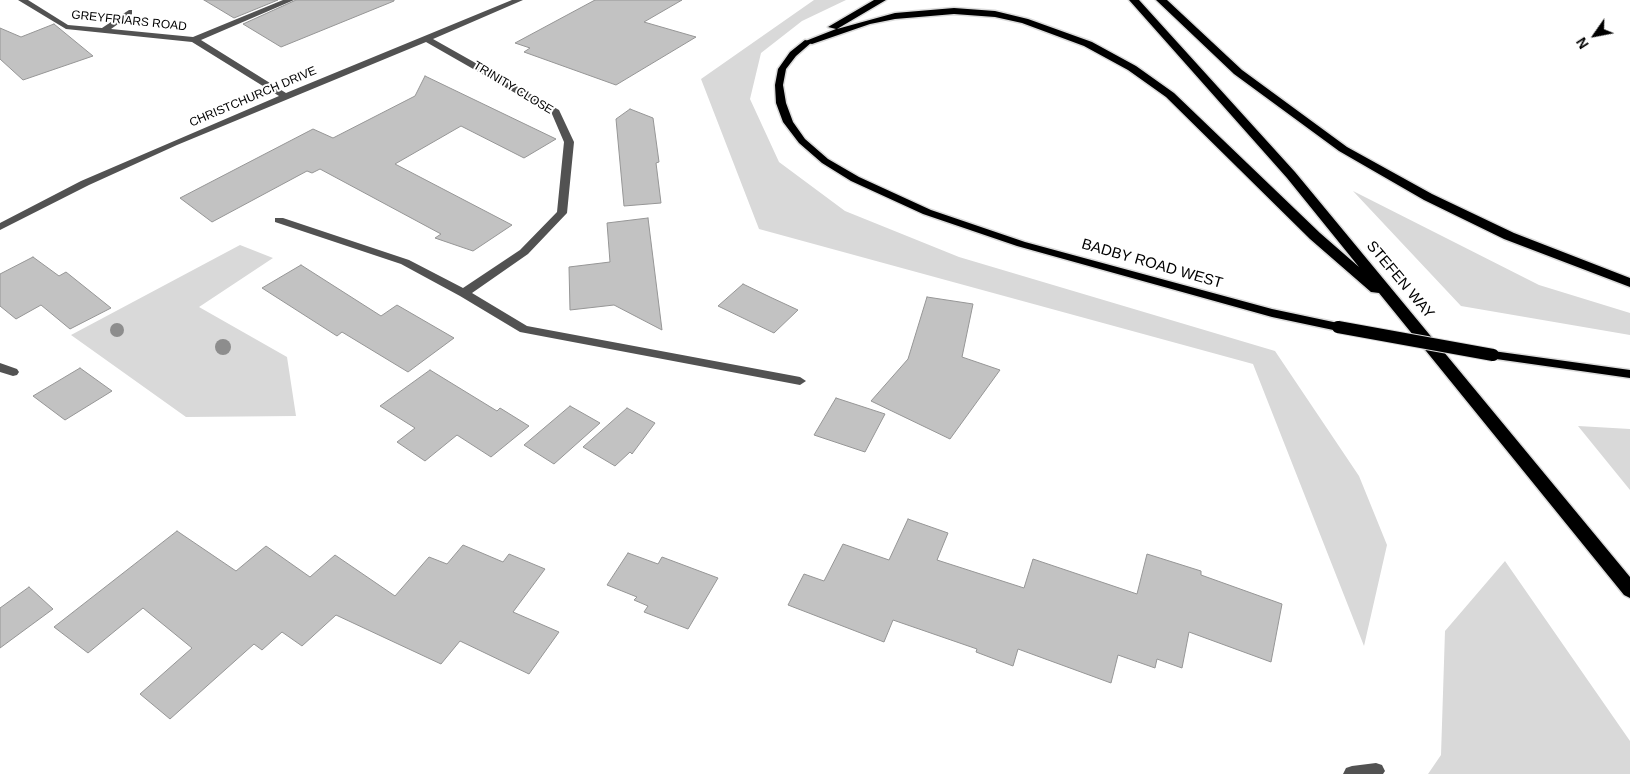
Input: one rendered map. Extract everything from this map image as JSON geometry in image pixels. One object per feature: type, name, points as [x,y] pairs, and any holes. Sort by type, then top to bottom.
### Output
[{"type":"highway","points":[[808,42],[881,0]]},
{"type":"highway","name":"STEFEN WAY","points":[[1134,0],[1291,175],[1630,590]]},
{"type":"highway","points":[[1161,0],[1238,72],[1343,149],[1428,197],[1509,236],[1630,283]]},
{"type":"highway","points":[[808,42],[867,22],[895,16],[954,11],[995,14],[1025,21],[1088,44],[1132,68],[1170,95],[1314,236],[1407,316]]},
{"type":"main road","name":"BADBY ROAD WEST","points":[[808,42],[793,54],[782,69],[779,85],[781,103],[788,122],[802,140],[826,161],[854,179],[927,212],[1022,244],[1272,314],[1493,356],[1630,374]]},
{"type":"street","name":"GREYFRIARS ROAD","points":[[22,0],[66,27],[194,40],[286,96]]},
{"type":"street","points":[[194,40],[290,0]]},
{"type":"street","name":"CHRISTCHURCH DRIVE","points":[[0,227],[85,184],[286,96],[519,0]]},
{"type":"street","points":[[103,31],[129,12]]},
{"type":"street","name":"TRINITY CLOSE","points":[[426,38],[556,112],[569,142],[562,213],[524,252],[464,293]]},
{"type":"street","points":[[279,220],[405,262],[464,293],[524,329],[800,381]]},
{"type":"street","points":[[0,367],[13,372]]},
{"type":"street","points":[[1352,774],[1376,771]]},
{"type":"shaded area","points":[[814,0],[846,0],[802,21],[761,53],[750,99],[779,162],[845,211],[959,257],[1275,351],[1359,476],[1387,545],[1364,646],[1253,364],[759,229],[701,79]]},
{"type":"shaded area","points":[[1353,191],[1539,285],[1630,313],[1630,335],[1461,306]]},
{"type":"shaded area","points":[[240,245],[273,258],[199,307],[287,357],[296,416],[186,417],[71,335]]},
{"type":"shaded area","points":[[1578,426],[1630,429],[1630,490]]},
{"type":"shaded area","points":[[1505,561],[1630,741],[1630,774],[1428,774],[1441,755],[1445,631]]},
{"type":"building","points":[[204,0],[278,0],[234,18]]},
{"type":"building","points":[[296,0],[394,1],[281,47],[243,24]]},
{"type":"building","points":[[595,0],[682,0],[644,22],[696,37],[616,85],[524,52],[530,48],[515,43]]},
{"type":"building","points":[[54,24],[93,56],[23,80],[0,59],[0,28],[21,37]]},
{"type":"building","points":[[425,76],[556,139],[524,158],[461,126],[395,164],[512,225],[473,251],[435,238],[441,234],[320,169],[312,173],[307,171],[212,222],[180,198],[313,129],[333,138],[415,96]]},
{"type":"building","points":[[630,109],[653,118],[659,162],[656,163],[661,203],[624,206],[616,119]]},
{"type":"building","points":[[648,218],[662,330],[614,305],[570,310],[569,267],[610,262],[607,223]]},
{"type":"building","points":[[33,257],[59,276],[66,272],[111,308],[70,329],[41,305],[16,319],[0,306],[0,274]]},
{"type":"building","points":[[301,265],[381,316],[397,305],[454,338],[408,372],[342,332],[337,336],[262,288]]},
{"type":"building","points":[[743,284],[798,310],[774,333],[718,306]]},
{"type":"building","points":[[927,297],[973,304],[962,357],[1000,370],[950,439],[871,401],[908,359]]},
{"type":"building","points":[[80,368],[112,391],[65,420],[33,396]]},
{"type":"building","points":[[430,370],[497,411],[500,408],[529,426],[491,457],[457,435],[425,461],[397,442],[415,428],[380,406]]},
{"type":"building","points":[[836,398],[885,414],[865,452],[814,435]]},
{"type":"building","points":[[570,406],[600,423],[554,464],[524,445]]},
{"type":"building","points":[[627,408],[655,423],[632,454],[630,452],[615,466],[583,447]]},
{"type":"building","points":[[908,519],[948,533],[937,560],[1024,588],[1033,559],[1137,594],[1147,554],[1201,571],[1201,575],[1282,604],[1271,662],[1189,632],[1182,668],[1157,659],[1155,668],[1118,655],[1111,683],[1018,649],[1013,666],[976,652],[977,649],[893,620],[884,642],[788,605],[804,574],[824,581],[843,544],[889,560]]},
{"type":"building","points":[[177,531],[236,571],[266,546],[310,577],[335,555],[395,596],[429,557],[447,564],[463,545],[503,562],[509,554],[545,569],[513,612],[559,632],[529,674],[460,641],[441,664],[336,615],[302,646],[282,632],[262,650],[254,644],[170,719],[140,694],[192,648],[143,608],[88,653],[54,627]]},
{"type":"building","points":[[628,553],[658,564],[662,557],[718,578],[688,629],[644,612],[648,606],[634,600],[637,597],[607,585]]},
{"type":"building","points":[[29,587],[53,609],[0,648],[0,608]]}]
